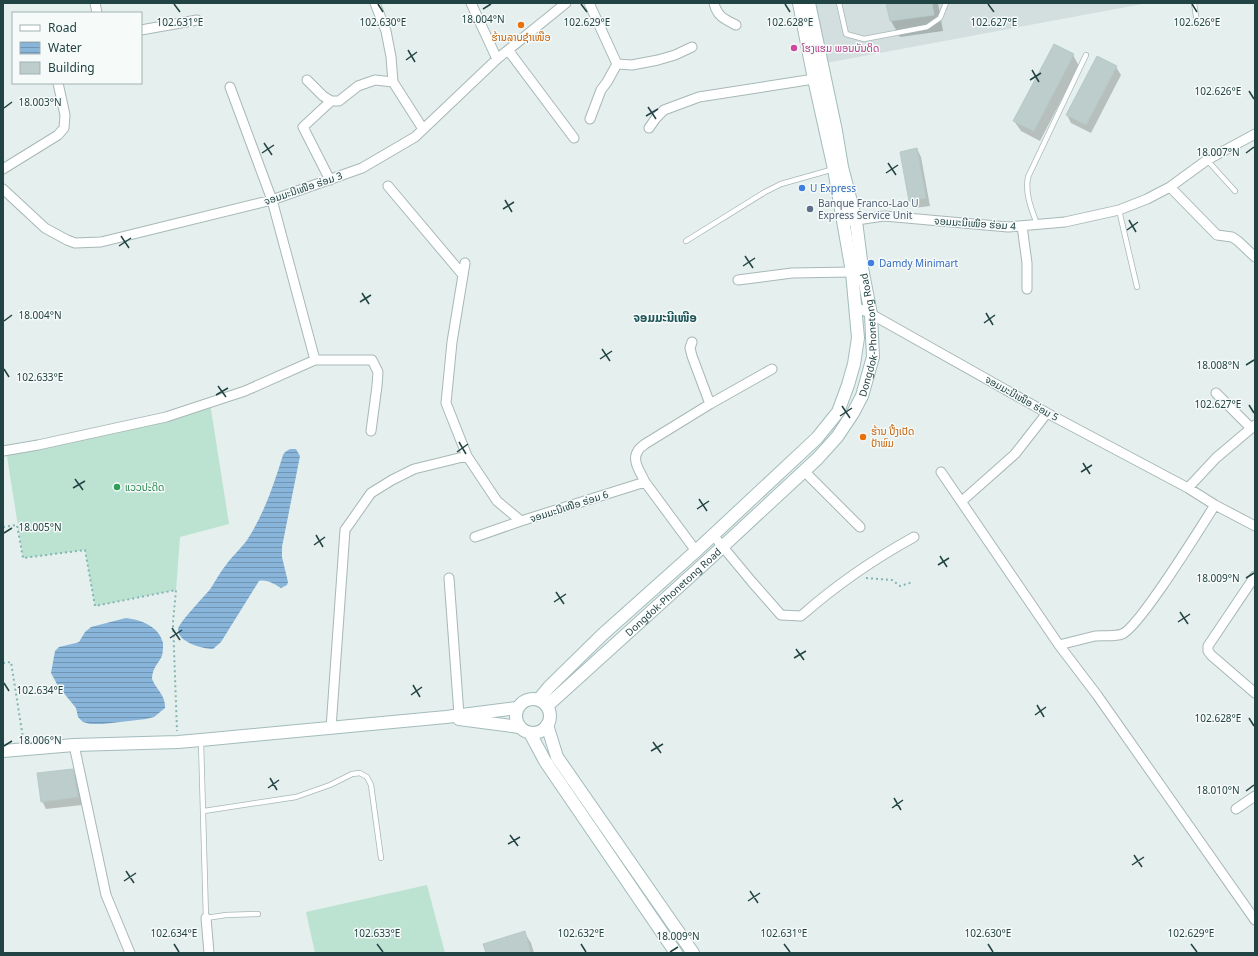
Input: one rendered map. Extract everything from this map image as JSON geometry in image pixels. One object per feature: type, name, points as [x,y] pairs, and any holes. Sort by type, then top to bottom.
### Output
[{"type":"main road","name":"Dongdok-Phonetong Road","points":[[543,703],[549,687],[597,640],[696,551],[817,438],[838,412],[854,364],[858,338],[856,307],[852,272],[834,169],[799,3]]},
{"type":"main road","name":"Dongdok-Phonetong Road","points":[[543,703],[723,547],[804,471],[837,437],[862,396],[872,357],[871,314],[862,268],[856,220],[842,167],[836,131],[809,3]]},
{"type":"main road","name":"Dongdok-Phonetong Road","points":[[517,708],[530,698],[543,703]]},
{"type":"main road","points":[[446,717],[536,733],[542,730],[550,719],[550,712],[543,703]]},
{"type":"main road","points":[[3,751],[74,745],[178,742],[446,717],[517,708],[515,716],[516,722],[525,730],[676,953]]},
{"type":"main road","points":[[547,725],[557,757],[693,953]]},
{"type":"street","points":[[375,3],[386,31],[391,57],[393,82],[423,129]]},
{"type":"street","points":[[471,3],[497,59]]},
{"type":"street","name":"ຈອມມະນີເໜືອ ຮ່ອມ 3","points":[[3,189],[45,228],[75,243],[100,242],[272,200],[362,168],[415,136],[497,59],[566,3]]},
{"type":"street","points":[[589,3],[617,64]]},
{"type":"street","points":[[714,3],[715,8],[723,19],[736,25]]},
{"type":"street","points":[[142,30],[197,20]]},
{"type":"street","points":[[617,64],[632,65],[658,60],[675,55],[692,47]]},
{"type":"street","points":[[508,50],[574,138]]},
{"type":"street","points":[[590,119],[601,90],[608,82],[617,64]]},
{"type":"street","points":[[649,128],[664,110],[699,97],[814,79]]},
{"type":"street","points":[[307,80],[323,96],[332,101],[339,101],[358,86],[375,80],[393,82]]},
{"type":"street","points":[[3,169],[58,135],[64,128],[66,115],[58,84]]},
{"type":"street","points":[[230,87],[272,200],[315,360]]},
{"type":"street","points":[[330,180],[303,127],[332,101]]},
{"type":"street","name":"ຈອມມະນີເໜືອ ຮ່ອມ 4","points":[[843,222],[884,216],[1008,227],[1065,222],[1119,210],[1147,199],[1170,187],[1207,160],[1255,134]]},
{"type":"street","points":[[388,186],[463,274]]},
{"type":"street","points":[[1170,187],[1217,235],[1232,237],[1255,257]]},
{"type":"street","points":[[1022,226],[1027,263],[1026,289]]},
{"type":"street","name":"ຈອມມະນີເໜືອ ຮ່ອມ 6","points":[[465,263],[452,342],[446,403],[467,456],[496,500],[521,521],[645,482]]},
{"type":"street","points":[[738,280],[792,273],[852,272]]},
{"type":"street","name":"ຈອມມະນີເໜືອ ຮ່ອມ 5","points":[[856,307],[1255,526]]},
{"type":"street","points":[[692,342],[690,348],[692,356],[710,404]]},
{"type":"street","points":[[3,451],[38,445],[166,417],[245,391],[315,360],[372,360],[378,372],[371,431]]},
{"type":"street","points":[[696,551],[645,482],[636,465],[635,458],[637,452],[645,444],[710,404],[772,369]]},
{"type":"street","points":[[1188,488],[1216,458],[1253,426],[1216,393]]},
{"type":"street","points":[[962,501],[1015,454],[1047,413]]},
{"type":"street","points":[[331,728],[345,530],[371,493],[392,480],[414,469],[467,456]]},
{"type":"street","points":[[804,471],[860,527]]},
{"type":"street","points":[[941,472],[1060,645],[1097,695],[1255,920]]},
{"type":"street","points":[[1060,645],[1096,636],[1124,633],[1137,621],[1215,505]]},
{"type":"street","points":[[474,537],[521,521]]},
{"type":"street","points":[[713,535],[781,614],[801,616],[892,549],[914,537]]},
{"type":"street","points":[[1255,576],[1208,646],[1208,650],[1211,655],[1255,693]]},
{"type":"street","points":[[449,578],[458,715]]},
{"type":"street","points":[[74,745],[106,895],[130,953]]},
{"type":"street","points":[[1236,809],[1255,796]]},
{"type":"street","points":[[206,918],[209,953]]},
{"type":"lane","points":[[839,3],[846,34],[864,39],[927,27],[940,18],[946,3]]},
{"type":"lane","points":[[1194,3],[1197,23]]},
{"type":"lane","points":[[1037,224],[1028,198],[1028,177],[1086,55]]},
{"type":"lane","points":[[1207,160],[1236,191]]},
{"type":"lane","points":[[686,241],[765,192],[781,184],[834,169]]},
{"type":"lane","points":[[1119,210],[1137,287]]},
{"type":"lane","points":[[201,740],[206,918],[226,915],[258,914]]},
{"type":"lane","points":[[204,811],[296,797],[330,785],[352,774],[360,773],[367,777],[371,785],[381,858]]},
{"type":"path","points":[[3,527],[17,525],[23,558],[85,550],[96,606],[176,590],[173,622],[178,742]]},
{"type":"path","points":[[854,576],[870,579],[892,580],[900,586],[913,582]]},
{"type":"path","points":[[3,663],[11,662],[25,749]]},
{"type":"shaded area","points":[[815,3],[1148,3],[826,63]]},
{"type":"green space","name":"ແວວປະດິດ","points":[[210,403],[229,524],[180,537],[176,590],[95,606],[85,550],[23,558],[6,450]]},
{"type":"green space","points":[[427,885],[445,953],[315,953],[306,912]]},
{"type":"water","points":[[290,449],[296,449],[300,456],[282,547],[282,557],[288,582],[287,585],[281,588],[268,581],[259,581],[221,642],[213,649],[203,648],[186,641],[179,634],[179,627],[211,588],[220,573],[249,537],[269,497],[283,455]]},
{"type":"water","points":[[126,618],[138,620],[149,625],[158,632],[161,637],[163,643],[162,656],[154,669],[152,679],[164,700],[165,708],[154,717],[146,719],[103,724],[90,724],[83,722],[78,717],[76,708],[58,686],[51,673],[55,651],[59,647],[79,642],[85,632],[91,627]]},
{"type":"building","points":[[886,3],[932,3],[934,15],[890,21]]},
{"type":"building","points":[[1054,44],[1074,54],[1034,131],[1013,121]]},
{"type":"building","points":[[1097,56],[1117,66],[1086,125],[1066,115]]},
{"type":"building","points":[[917,148],[926,198],[909,201],[900,152]]},
{"type":"building","points":[[73,769],[78,797],[41,802],[37,773]]},
{"type":"building","points":[[525,931],[531,953],[486,953],[483,944]]},
{"type":"place","name":"ຮ້ານລາບຊຳເໜືອ","points":[[521,25]]},
{"type":"place","name":"ໂຮງແຮມ ພອນບັນດິດ","points":[[794,48]]},
{"type":"place","name":"U Express","points":[[802,188]]},
{"type":"place","name":"Banque Franco-Lao U Express Service Unit","points":[[810,209]]},
{"type":"place","name":"Damdy Minimart","points":[[871,263]]},
{"type":"place","name":"ຮ້ານ ປີ້ງເປັດ ປ້າພົມ","points":[[863,437]]},
{"type":"place","name":"ແວວປະດິດ","points":[[117,487]]},
{"type":"district","name":"ຈອມມະນີເໜືອ","points":[[665,318]]}]
